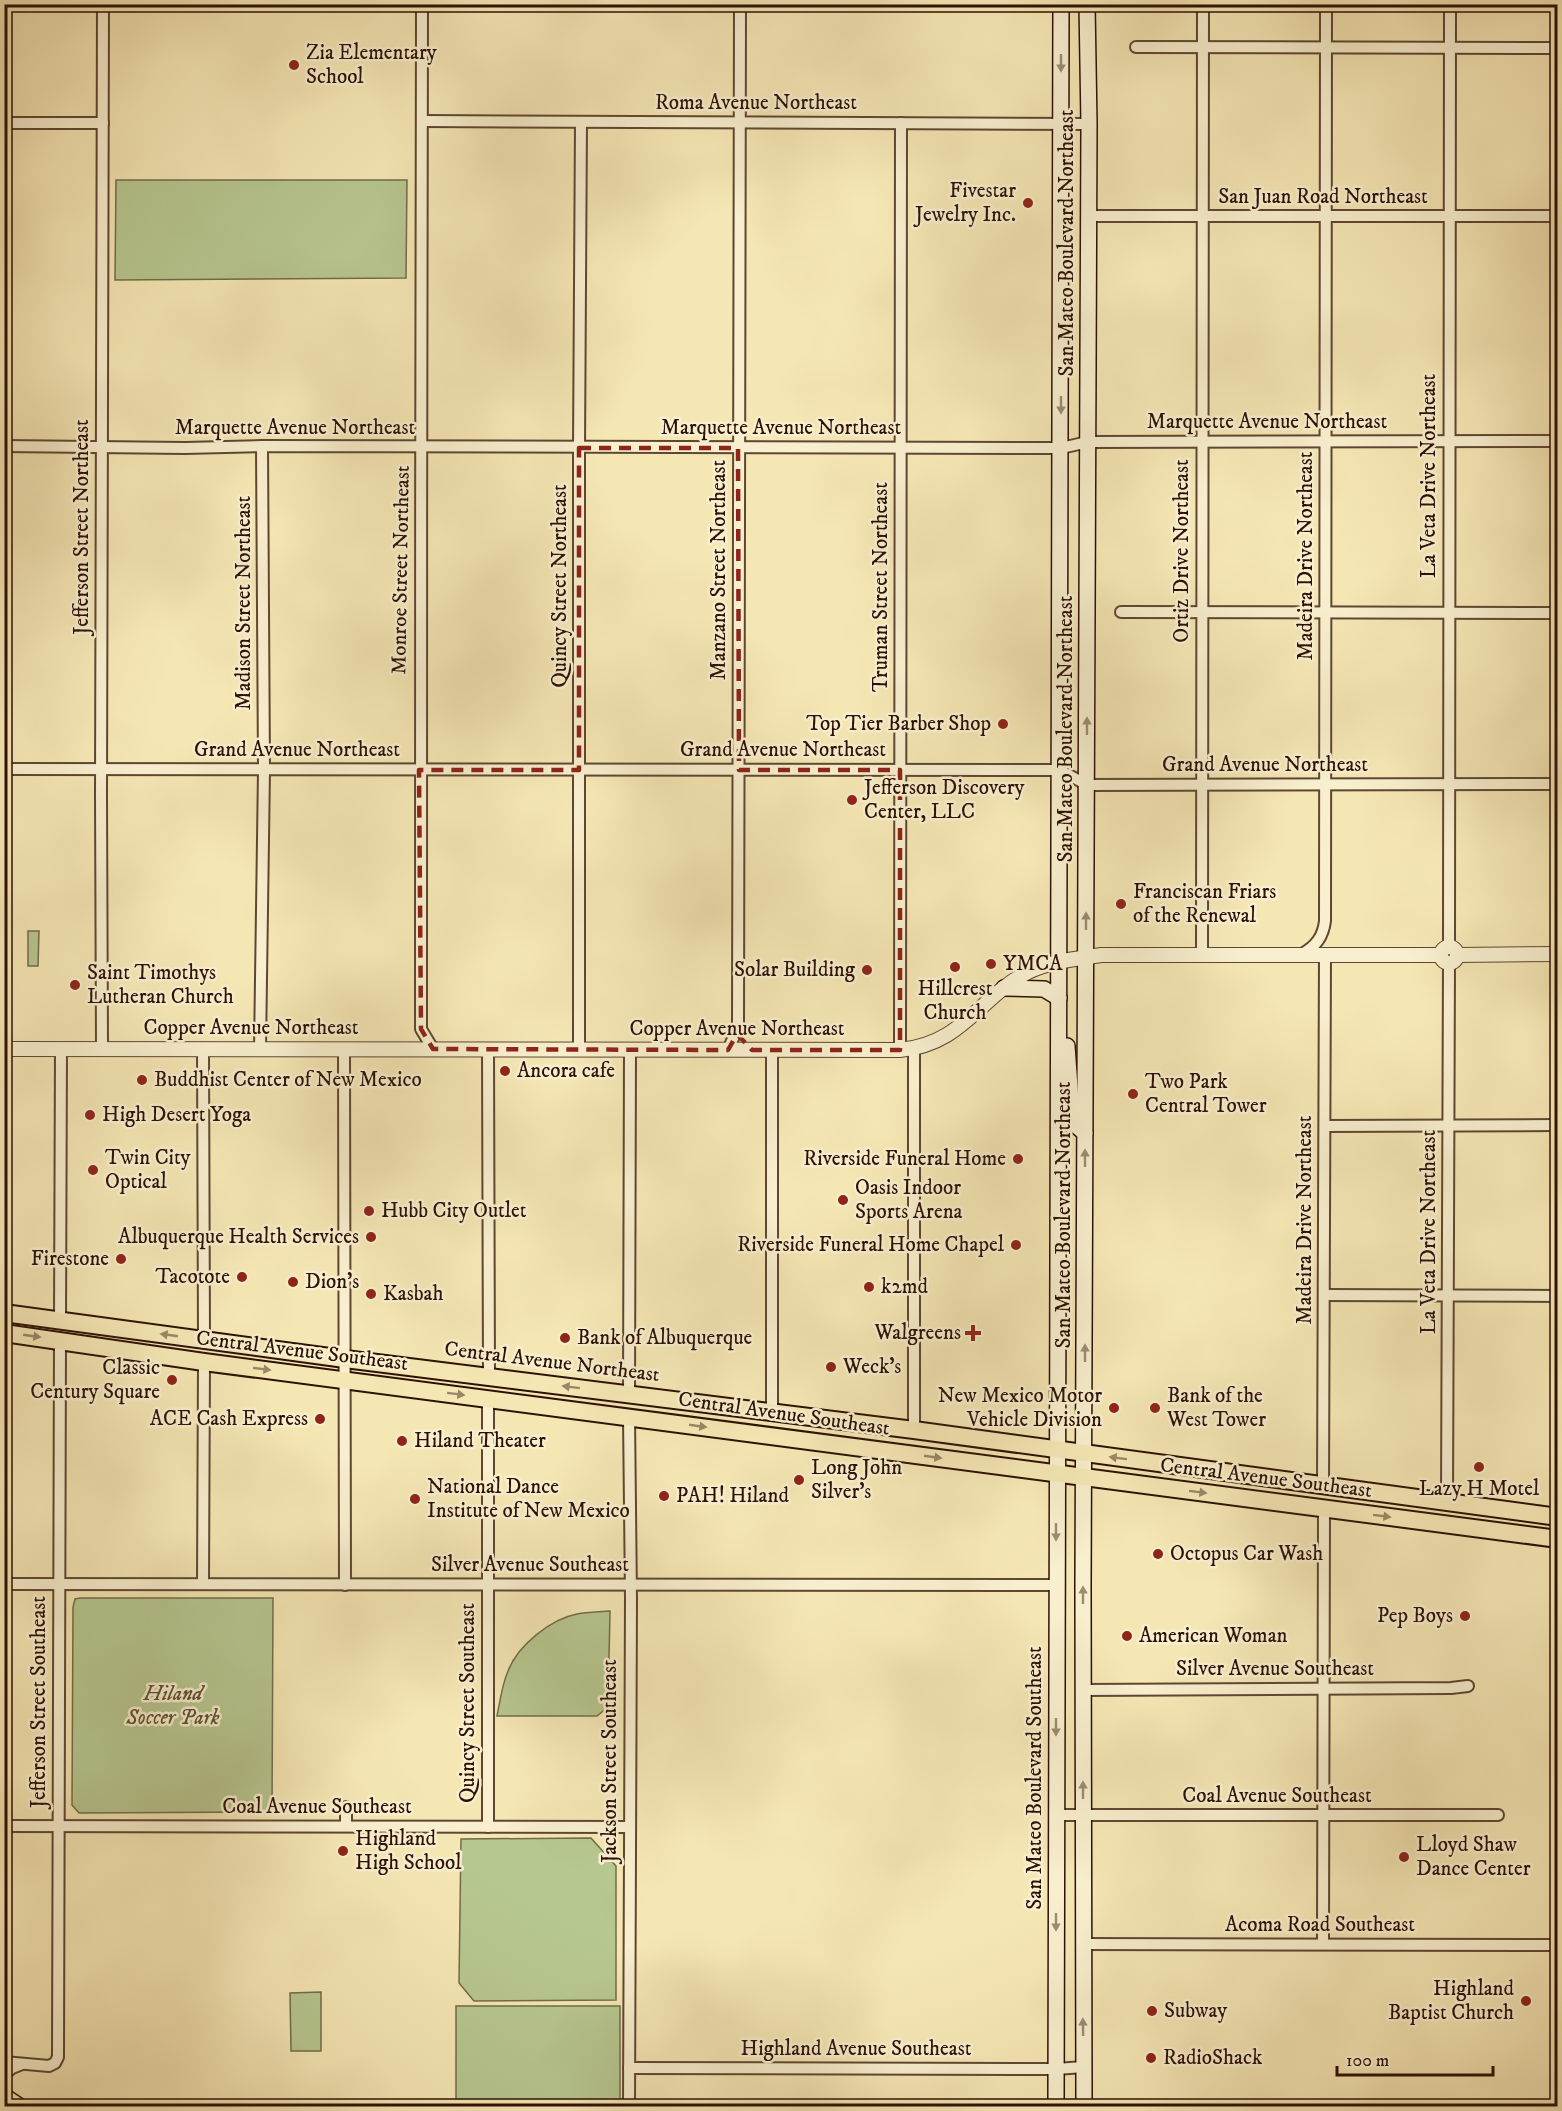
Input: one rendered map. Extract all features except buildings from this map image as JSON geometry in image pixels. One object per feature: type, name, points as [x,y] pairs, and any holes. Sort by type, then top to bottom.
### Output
[{"type":"main road","name":"San Mateo Boulevard Northeast","points":[[1056,1450],[1061,4]]},
{"type":"main road","name":"San Mateo Boulevard Northeast","points":[[1084,1454],[1089,124],[1087,4]]},
{"type":"main road","points":[[1004,988],[1044,989],[1059,998]]},
{"type":"main road","points":[[1059,1034],[1067,1046],[1074,1124],[1085,1133]]},
{"type":"main road","name":"Central Avenue Northeast","points":[[4,1313],[345,1359],[914,1430],[1557,1517]]},
{"type":"main road","name":"Central Avenue Southeast","points":[[4,1333],[204,1362],[1557,1539]]},
{"type":"main road","name":"San Mateo Boulevard Southeast","points":[[1056,1450],[1056,2106]]},
{"type":"main road","points":[[1084,1454],[1082,1944],[1084,2106]]},
{"type":"main road","points":[[4,2096],[19,2106]]},
{"type":"street","name":"Jefferson Street Northeast","points":[[102,1049],[103,4]]},
{"type":"street","name":"Monroe Street Northeast","points":[[421,1029],[419,770],[422,472],[422,4]]},
{"type":"street","name":"Manzano Street Northeast","points":[[728,1050],[738,1028],[740,4]]},
{"type":"street","name":"Ortiz Drive Northeast","points":[[1202,954],[1203,4]]},
{"type":"street","name":"Madeira Drive Northeast","points":[[1302,954],[1322,936],[1325,921],[1326,4]]},
{"type":"street","name":"La Veta Drive Northeast","points":[[1447,1502],[1450,4]]},
{"type":"street","points":[[1136,47],[1557,48]]},
{"type":"street","name":"Roma Avenue Northeast","points":[[422,121],[1089,124]]},
{"type":"street","name":"Quincy Street Northeast","points":[[579,1050],[581,122]]},
{"type":"street","points":[[4,123],[103,123]]},
{"type":"street","name":"Truman Street Northeast","points":[[901,123],[900,770],[914,1430]]},
{"type":"street","name":"San Juan Road Northeast","points":[[1088,216],[1557,216]]},
{"type":"street","name":"Marquette Avenue Northeast","points":[[4,446],[1061,448],[1088,442],[1557,441]]},
{"type":"street","name":"Madison Street Northeast","points":[[260,1049],[264,770],[262,446]]},
{"type":"street","points":[[1121,612],[1557,613]]},
{"type":"street","name":"Grand Avenue Northeast","points":[[4,769],[1060,770],[1087,785],[1557,784]]},
{"type":"street","name":"Copper Avenue Northeast","points":[[4,1049],[907,1050],[935,1042],[955,1031],[1004,988],[1029,972],[1059,962],[1086,957],[1202,954],[1557,954]]},
{"type":"street","name":"Madeira Drive Northeast","points":[[1323,1485],[1324,954]]},
{"type":"street","points":[[738,1028],[746,1044],[752,1050]]},
{"type":"street","points":[[404,1049],[413,1043],[421,1029],[433,1049]]},
{"type":"street","points":[[60,1320],[61,1049]]},
{"type":"street","points":[[203,1049],[204,1340]]},
{"type":"street","points":[[344,1050],[345,1585]]},
{"type":"street","points":[[488,1050],[489,1377]]},
{"type":"street","points":[[629,1395],[630,1050]]},
{"type":"street","points":[[772,1050],[772,1412]]},
{"type":"street","points":[[1324,1126],[1557,1125]]},
{"type":"street","points":[[1324,1295],[1557,1296]]},
{"type":"street","name":"Jefferson Street Southeast","points":[[22,2064],[49,2066],[55,2063],[58,2057],[60,1340]]},
{"type":"street","points":[[203,1584],[204,1362]]},
{"type":"street","name":"Quincy Street Southeast","points":[[488,1398],[488,1827]]},
{"type":"street","name":"Jackson Street Southeast","points":[[629,1416],[631,1584],[629,2106]]},
{"type":"street","points":[[1323,1944],[1324,1508]]},
{"type":"street","name":"Silver Avenue Southeast","points":[[4,1584],[1056,1585]]},
{"type":"street","name":"Silver Avenue Southeast","points":[[1083,1690],[1451,1688],[1468,1686]]},
{"type":"street","points":[[346,1807],[346,1825]]},
{"type":"street","name":"Coal Avenue Southeast","points":[[1056,1815],[1498,1815]]},
{"type":"street","name":"Coal Avenue Southeast","points":[[4,1826],[629,1827]]},
{"type":"street","name":"Acoma Road Southeast","points":[[1082,1944],[1557,1946]]},
{"type":"street","points":[[4,2062],[22,2064]]},
{"type":"street","points":[[4,2074],[22,2064]]},
{"type":"street","name":"Highland Avenue Southeast","points":[[629,2068],[1056,2070],[1083,2067]]},
{"type":"highlighted area","points":[[579,448],[738,448],[739,770],[900,770],[900,1050],[752,1050],[737,1034],[728,1050],[433,1049],[421,1029],[419,770],[579,770]]},
{"type":"green space","points":[[116,180],[407,180],[406,278],[115,280]]},
{"type":"green space","points":[[28,931],[39,931],[38,966],[28,966]]},
{"type":"green space","name":"Hiland Soccer Park","points":[[273,1598],[272,1812],[79,1813],[72,1805],[73,1607],[75,1599]]},
{"type":"green space","points":[[610,1611],[608,1707],[597,1716],[497,1716],[508,1671],[527,1643],[546,1627],[567,1617],[581,1613]]},
{"type":"green space","points":[[591,1838],[616,1866],[616,2000],[474,2001],[459,1983],[461,1839]]},
{"type":"green space","points":[[321,1992],[321,2051],[291,2051],[290,1993]]},
{"type":"green space","points":[[456,2006],[620,2006],[620,2106],[456,2106]]},
{"type":"place","name":"Zia Elementary School","points":[[294,65]]},
{"type":"place","name":"Fivestar Jewelry Inc.","points":[[1028,203]]},
{"type":"place","name":"Top Tier Barber Shop","points":[[1003,724]]},
{"type":"place","name":"Jefferson Discovery Center, LLC","points":[[852,800]]},
{"type":"place","name":"Franciscan Friars of the Renewal","points":[[1121,904]]},
{"type":"place","name":"YMCA","points":[[991,964]]},
{"type":"place","name":"Hillcrest Church","points":[[955,967]]},
{"type":"place","name":"Solar Building","points":[[867,970]]},
{"type":"place","name":"Saint Timothys Lutheran Church","points":[[75,985]]},
{"type":"place","name":"Ancora cafe","points":[[505,1071]]},
{"type":"place","name":"Buddhist Center of New Mexico","points":[[142,1080]]},
{"type":"place","name":"Two Park Central Tower","points":[[1133,1094]]},
{"type":"place","name":"High Desert Yoga","points":[[90,1115]]},
{"type":"place","name":"Riverside Funeral Home","points":[[1018,1159]]},
{"type":"place","name":"Twin City Optical","points":[[93,1170]]},
{"type":"place","name":"Oasis Indoor Sports Arena","points":[[843,1200]]},
{"type":"place","name":"Hubb City Outlet","points":[[369,1211]]},
{"type":"place","name":"Albuquerque Health Services","points":[[371,1237]]},
{"type":"place","name":"Riverside Funeral Home Chapel","points":[[1016,1245]]},
{"type":"place","name":"Firestone","points":[[121,1259]]},
{"type":"place","name":"Tacotote","points":[[242,1277]]},
{"type":"place","name":"Dion's","points":[[293,1282]]},
{"type":"place","name":"k2md","points":[[869,1287]]},
{"type":"place","name":"Kasbah","points":[[371,1294]]},
{"type":"place","name":"Walgreens","points":[[973,1333]]},
{"type":"place","name":"Bank of Albuquerque","points":[[565,1338]]},
{"type":"place","name":"Weck's","points":[[831,1367]]},
{"type":"place","name":"Classic Century Square","points":[[172,1380]]},
{"type":"place","name":"New Mexico Motor Vehicle Division","points":[[1114,1408]]},
{"type":"place","name":"Bank of the West Tower","points":[[1155,1408]]},
{"type":"place","name":"ACE Cash Express","points":[[320,1419]]},
{"type":"place","name":"Hiland Theater","points":[[402,1441]]},
{"type":"place","name":"Lazy H Motel","points":[[1479,1467]]},
{"type":"place","name":"Long John Silver's","points":[[799,1480]]},
{"type":"place","name":"PAH! Hiland","points":[[664,1496]]},
{"type":"place","name":"National Dance Institute of New Mexico","points":[[415,1499]]},
{"type":"place","name":"Octopus Car Wash","points":[[1158,1554]]},
{"type":"place","name":"Pep Boys","points":[[1465,1616]]},
{"type":"place","name":"American Woman","points":[[1127,1636]]},
{"type":"place","name":"Highland High School","points":[[343,1851]]},
{"type":"place","name":"Lloyd Shaw Dance Center","points":[[1404,1857]]},
{"type":"place","name":"Highland Baptist Church","points":[[1526,2001]]},
{"type":"place","name":"Subway","points":[[1152,2011]]},
{"type":"place","name":"RadioShack","points":[[1151,2058]]}]
